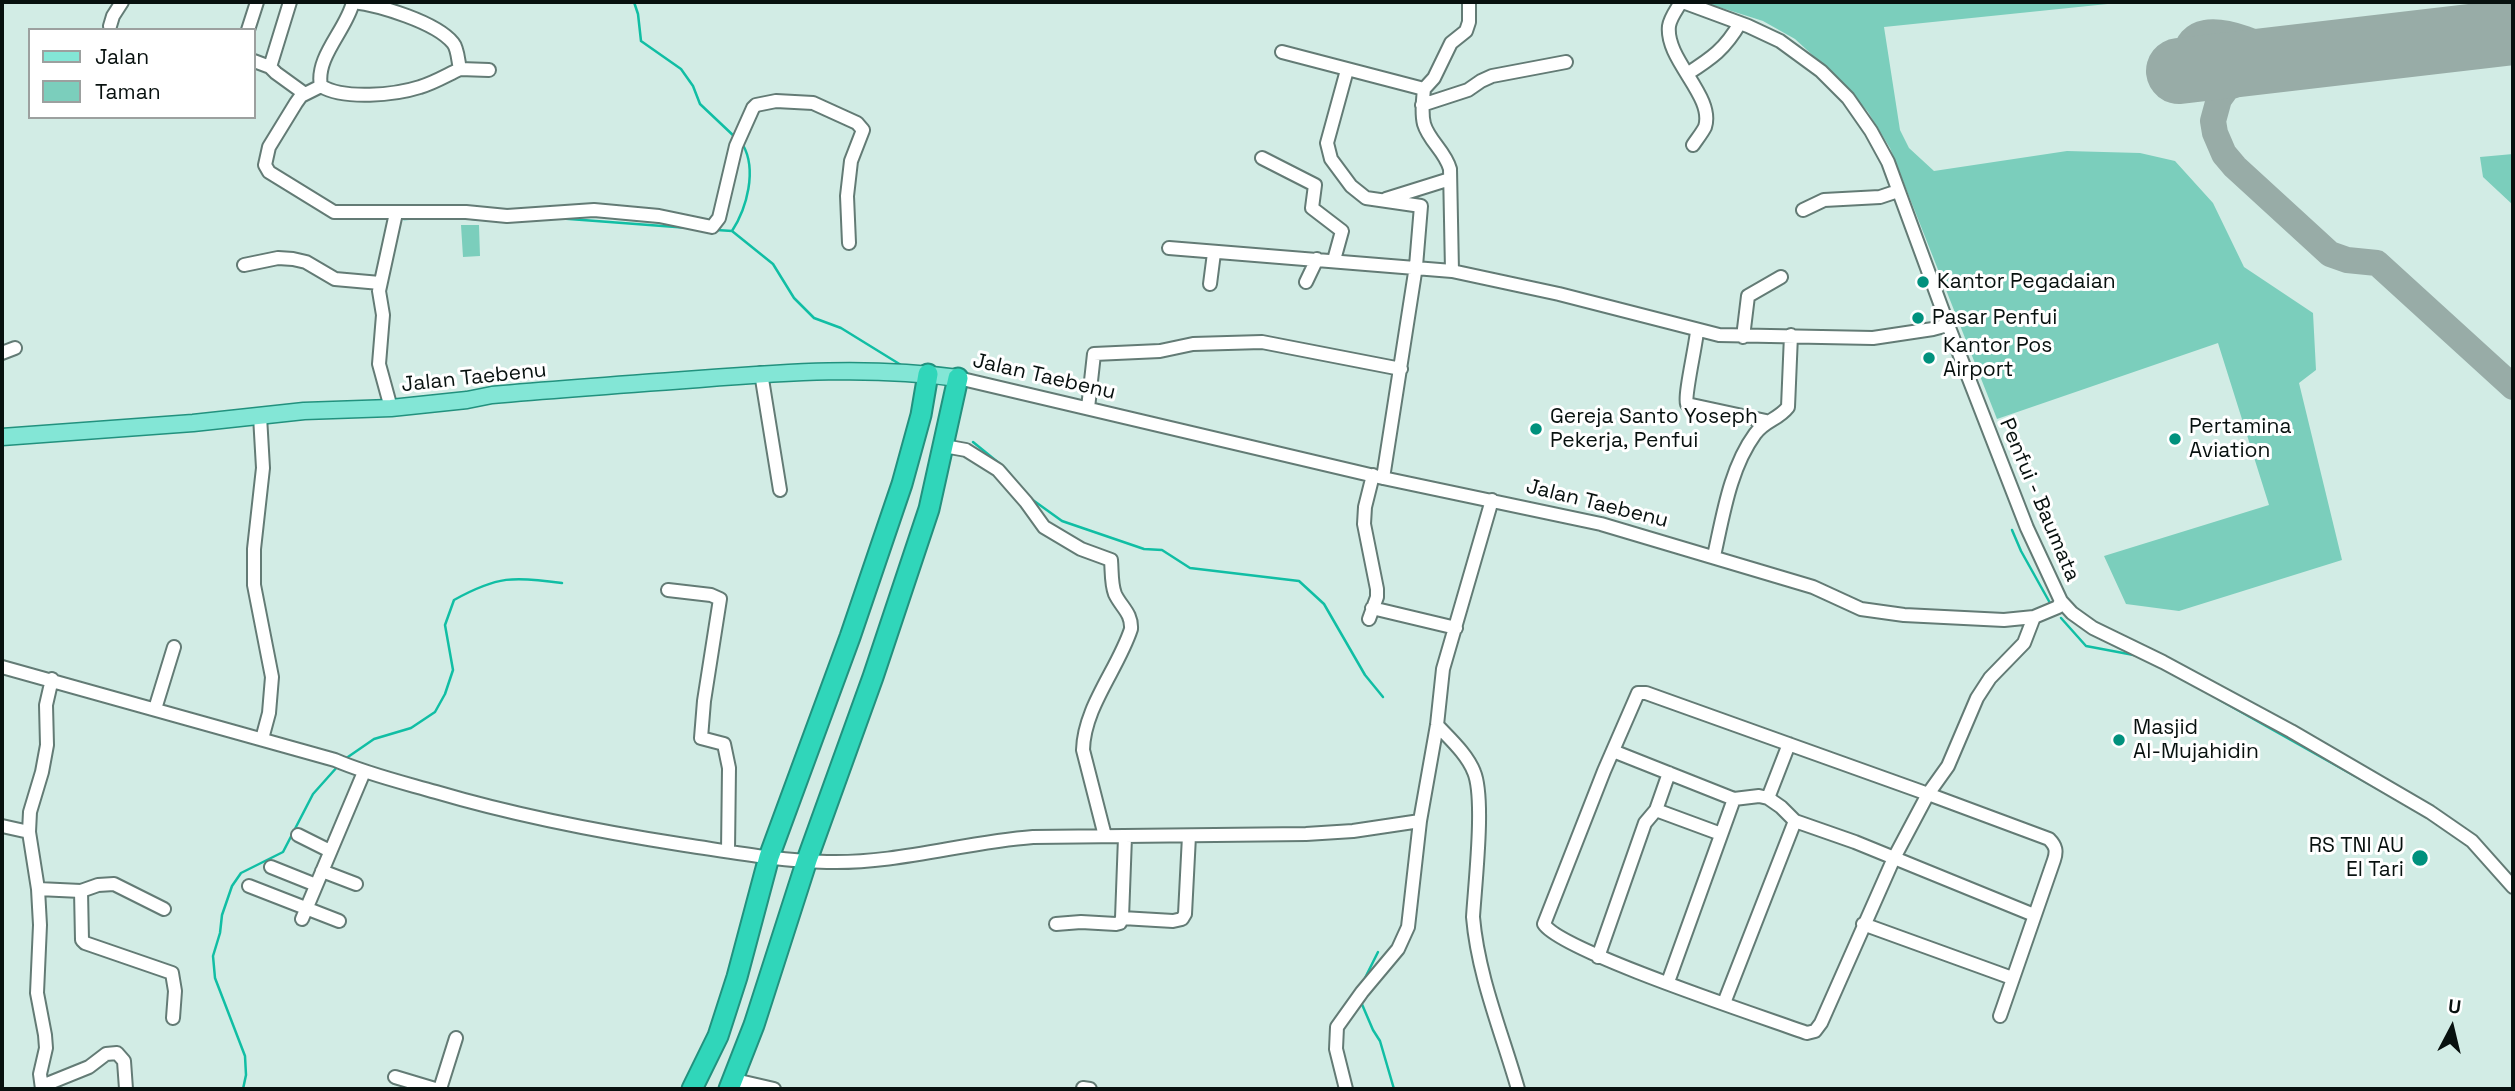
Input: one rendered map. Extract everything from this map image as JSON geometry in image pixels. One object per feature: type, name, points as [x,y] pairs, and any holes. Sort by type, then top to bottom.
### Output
[{"type":"highway","points":[[692,1089],[718,1036],[737,977],[769,857],[902,484],[921,415],[922,373]]},
{"type":"highway","points":[[732,1084],[807,860],[923,530],[958,378]]},
{"type":"main road","name":"Jalan Taebenu","points":[[2,437],[304,411],[391,408],[492,395],[761,373],[882,370],[958,378]]},
{"type":"street","points":[[110,26],[122,2]]},
{"type":"street","points":[[248,28],[257,2]]},
{"type":"street","points":[[270,67],[290,2]]},
{"type":"street","points":[[460,69],[454,45],[443,34],[407,16],[353,2],[323,64],[320,78],[321,86],[327,90],[372,95],[418,88],[460,69],[489,70]]},
{"type":"street","points":[[384,8],[402,2]]},
{"type":"street","points":[[1452,271],[1447,158],[1427,132],[1423,122],[1424,89],[1434,78],[1451,43],[1466,31],[1469,2]]},
{"type":"street","points":[[1682,2],[1669,25],[1676,56],[1705,112],[1706,125],[1693,145]]},
{"type":"street","name":"Penfui - Baumata","points":[[1682,2],[1780,41],[1821,71],[1848,98],[1871,131],[1888,162],[2057,606],[2093,628],[2163,662],[2291,731],[2443,821],[2472,841],[2513,887]]},
{"type":"street","points":[[1687,74],[1714,57],[1740,23]]},
{"type":"street","points":[[1282,52],[1424,89]]},
{"type":"street","points":[[256,62],[270,67],[305,94]]},
{"type":"street","points":[[1423,105],[1468,90],[1492,76],[1566,62]]},
{"type":"street","points":[[1346,70],[1327,143],[1340,173],[1366,198],[1421,206],[1416,266],[1401,369],[1378,476],[1364,524],[1377,579],[1377,597],[1371,613],[1456,628]]},
{"type":"street","points":[[321,86],[305,94],[296,103],[269,148],[265,159],[266,169],[334,212],[466,212],[507,216],[594,210],[618,211],[714,226],[736,146],[753,108],[764,102],[813,103],[861,126],[863,130],[852,161],[847,196],[849,243]]},
{"type":"street","points":[[1262,158],[1315,184],[1312,208],[1342,231],[1334,260]]},
{"type":"street","points":[[1382,201],[1450,179]]},
{"type":"street","points":[[1803,210],[1824,201],[1880,197],[1898,191]]},
{"type":"street","points":[[391,408],[379,364],[383,316],[380,283],[396,213]]},
{"type":"street","points":[[1170,248],[1452,271],[1613,307],[1697,331],[1743,337],[1791,335],[1873,338],[1933,329],[1948,324]]},
{"type":"street","points":[[1210,284],[1214,253]]},
{"type":"street","points":[[244,265],[278,258],[293,259],[306,262],[335,279],[380,283]]},
{"type":"street","points":[[1306,282],[1317,258]]},
{"type":"street","points":[[1743,337],[1748,296],[1781,277]]},
{"type":"street","points":[[1697,331],[1691,377],[1685,394],[1687,404],[1766,422]]},
{"type":"street","points":[[1714,556],[1735,473],[1749,443],[1766,422],[1783,413],[1788,407],[1791,335]]},
{"type":"street","points":[[1088,408],[1094,354],[1160,351],[1193,344],[1262,342],[1401,369]]},
{"type":"street","points":[[2,353],[15,348]]},
{"type":"street","points":[[761,373],[780,490]]},
{"type":"street","name":"Jalan Taebenu","points":[[958,378],[1378,476],[1601,524],[1812,587],[1861,609],[1875,612],[1965,620],[2034,617],[2057,606]]},
{"type":"street","points":[[260,416],[263,468],[254,549],[254,585],[272,677],[269,713],[262,739]]},
{"type":"street","points":[[944,446],[966,450],[998,470],[1044,527],[1081,549],[1111,560],[1114,590],[1129,614],[1131,629],[1091,718],[1084,736],[1083,750],[1105,836]]},
{"type":"street","points":[[1346,1089],[1336,1049],[1336,1032],[1339,1023],[1404,939],[1443,669],[1492,500]]},
{"type":"street","points":[[668,590],[711,595],[720,599],[701,738],[724,744],[728,759],[728,851]]},
{"type":"street","points":[[2000,1016],[2054,860],[2056,852],[2049,839],[1927,794],[1646,693],[1638,693],[1545,919],[1547,929],[1598,957],[1807,1033],[1815,1031],[1821,1023],[1894,858],[1927,794],[1948,766],[1977,698],[1990,678],[2024,643],[2034,617]]},
{"type":"street","points":[[155,709],[174,647]]},
{"type":"street","points":[[2,667],[262,739],[510,813],[623,836],[769,857],[828,862],[906,856],[996,840],[1318,833],[1353,831],[1420,821]]},
{"type":"street","points":[[52,679],[46,705],[47,745],[30,812],[29,832],[38,890],[40,925],[37,993],[46,1048],[40,1074],[42,1088],[89,1067],[106,1054],[117,1053],[124,1061],[126,1089]]},
{"type":"street","points":[[1437,725],[1458,747],[1474,771],[1479,792],[1474,935],[1489,996],[1518,1089]]},
{"type":"street","points":[[1768,798],[1788,744]]},
{"type":"street","points":[[1613,751],[1734,799],[1759,796],[1768,798],[1782,807],[1795,821],[2034,915]]},
{"type":"street","points":[[304,914],[359,770]]},
{"type":"street","points":[[1598,957],[1645,823],[1656,810],[1669,774]]},
{"type":"street","points":[[1668,982],[1734,799]]},
{"type":"street","points":[[1656,810],[1721,834]]},
{"type":"street","points":[[1724,1003],[1795,821]]},
{"type":"street","points":[[2,826],[29,832]]},
{"type":"street","points":[[298,835],[330,851]]},
{"type":"street","points":[[1122,919],[1182,919],[1185,914],[1189,836]]},
{"type":"street","points":[[1056,924],[1120,923],[1125,837]]},
{"type":"street","points":[[271,867],[316,886]]},
{"type":"street","points":[[322,872],[356,884]]},
{"type":"street","points":[[38,890],[81,891],[98,885],[114,884],[164,909]]},
{"type":"street","points":[[249,886],[304,914],[339,921]]},
{"type":"street","points":[[81,891],[82,940],[172,973],[175,991],[173,1018]]},
{"type":"street","points":[[1863,924],[2012,978]]},
{"type":"street","points":[[440,1089],[456,1038]]},
{"type":"street","points":[[395,1077],[435,1089]]},
{"type":"street","points":[[732,1084],[774,1089]]},
{"type":"green space","points":[[1703,2],[2127,2],[1884,27],[1900,130],[1909,148],[1934,171],[2067,151],[2140,153],[2175,161],[2213,203],[2244,267],[2313,313],[2316,370],[2299,383],[2342,560],[2179,611],[2126,604],[2104,556],[2269,505],[2218,343],[1997,419],[1890,148],[1868,112],[1844,84],[1795,39],[1763,21]]},
{"type":"green space","points":[[2513,154],[2513,205],[2483,177],[2480,157]]},
{"type":"green space","points":[[461,225],[479,225],[480,256],[463,257]]},
{"type":"waterway","points":[[634,2],[641,41],[681,69],[693,86],[700,104],[736,138]]},
{"type":"waterway","points":[[717,230],[732,231],[746,200],[750,177],[743,145]]},
{"type":"waterway","points":[[404,219],[424,218]]},
{"type":"waterway","points":[[462,218],[497,221]]},
{"type":"waterway","points":[[556,218],[689,228]]},
{"type":"waterway","points":[[732,231],[773,264],[794,298],[814,318],[841,328],[901,365]]},
{"type":"waterway","points":[[973,442],[1005,468],[1019,485]]},
{"type":"waterway","points":[[1030,498],[1062,521],[1144,549],[1162,550],[1190,568],[1299,581],[1324,604],[1365,675],[1383,697]]},
{"type":"waterway","points":[[2012,530],[2050,603]]},
{"type":"waterway","points":[[345,759],[374,739],[411,728],[435,712],[445,694],[453,670],[445,625],[454,600],[482,586],[506,580],[531,579],[562,583]]},
{"type":"waterway","points":[[2061,618],[2086,646],[2139,656]]},
{"type":"waterway","points":[[2218,699],[2401,802]]},
{"type":"waterway","points":[[243,1089],[246,1075],[245,1056],[215,978],[213,956],[222,915],[232,886],[241,873],[283,852],[313,794],[338,766]]},
{"type":"waterway","points":[[1364,980],[1378,952]]},
{"type":"waterway","points":[[1361,1002],[1380,1041],[1394,1089]]},
{"type":"taxiway","points":[[2227,88],[2202,84],[2187,68],[2188,46],[2197,36],[2205,33],[2225,33],[2260,44],[2289,58]]},
{"type":"taxiway","points":[[2289,58],[2257,76],[2227,88],[2219,99],[2213,121],[2224,154],[2330,254],[2347,260],[2377,263],[2513,387]]},
{"type":"runway","points":[[2179,71],[2513,32]]},
{"type":"place","name":"Kantor Pegadaian","points":[[1923,282]]},
{"type":"place","name":"Pasar Penfui","points":[[1918,318]]},
{"type":"place","name":"Kantor Pos Airport","points":[[1929,358]]},
{"type":"place","name":"Gereja Santo Yoseph Pekerja, Penfui","points":[[1536,429]]},
{"type":"place","name":"Pertamina Aviation","points":[[2175,439]]},
{"type":"place","name":"Masjid Al-Mujahidin","points":[[2119,740]]},
{"type":"place","name":"RS TNI AU El Tari","points":[[2420,858]]}]
